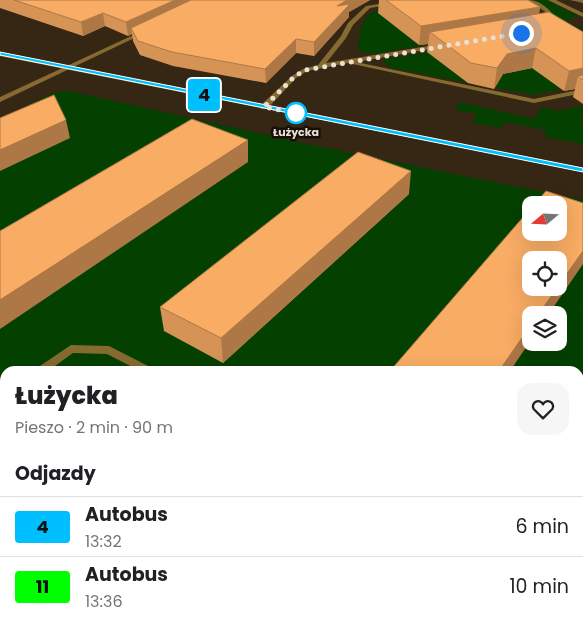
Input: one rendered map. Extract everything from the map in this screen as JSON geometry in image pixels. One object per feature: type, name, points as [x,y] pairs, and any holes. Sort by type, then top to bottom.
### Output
[{"type":"street","points":[[320,66],[344,37],[350,24],[368,7],[416,0]]},
{"type":"street","points":[[531,0],[555,18],[557,23],[551,27]]},
{"type":"street","points":[[551,0],[583,15]]},
{"type":"street","points":[[573,0],[583,2]]},
{"type":"street","points":[[0,100],[152,28]]},
{"type":"street","points":[[264,107],[294,77],[305,70],[453,44]]},
{"type":"street","points":[[0,54],[583,170]]},
{"type":"street","points":[[346,62],[534,101],[583,91]]},
{"type":"street","points":[[48,366],[70,349],[110,350],[139,366]]},
{"type":"green space","points":[[450,0],[530,4],[541,14],[536,26],[374,54],[358,51],[361,30],[371,12]]},
{"type":"green space","points":[[535,0],[546,0],[578,16],[565,21],[583,29],[583,85],[534,95],[391,68],[383,62],[386,59],[440,50],[558,18]]},
{"type":"green space","points":[[69,91],[312,145],[563,196],[522,196],[522,241],[568,241],[568,197],[583,200],[583,366],[0,366],[0,119],[55,92]]},
{"type":"green space","points":[[460,102],[534,119],[542,107],[557,111],[582,106],[583,144],[545,137],[546,130],[505,122],[501,128],[472,123],[477,114],[455,110]]},
{"type":"building","points":[[14,0],[175,0],[126,22],[103,13],[81,22]]},
{"type":"building","points":[[191,0],[347,0],[337,6],[350,4],[314,42],[296,39],[265,69],[172,52],[138,41],[131,28]]},
{"type":"building","points":[[386,0],[528,0],[540,7],[421,26]]},
{"type":"building","points":[[549,12],[583,32],[583,68],[569,71],[536,48],[507,54],[497,68],[471,63],[430,32]]},
{"type":"building","points":[[54,95],[66,120],[0,150],[0,118]]},
{"type":"building","points":[[192,119],[248,140],[0,300],[0,231]]},
{"type":"building","points":[[358,152],[411,171],[221,338],[160,307]]},
{"type":"building","points":[[546,191],[561,196],[542,196]]},
{"type":"building","points":[[568,198],[583,203],[583,251],[567,274],[567,251],[522,251],[522,296],[551,296],[544,306],[522,306],[522,338],[502,366],[394,366],[522,218],[522,241],[568,241]]},
{"type":"bus line","name":"4","points":[[0,54],[583,170]]},
{"type":"place","name":"Łużycka","points":[[296,113]]},
{"type":"route","points":[[296,113],[264,107],[294,77],[305,70],[521,33]]}]
